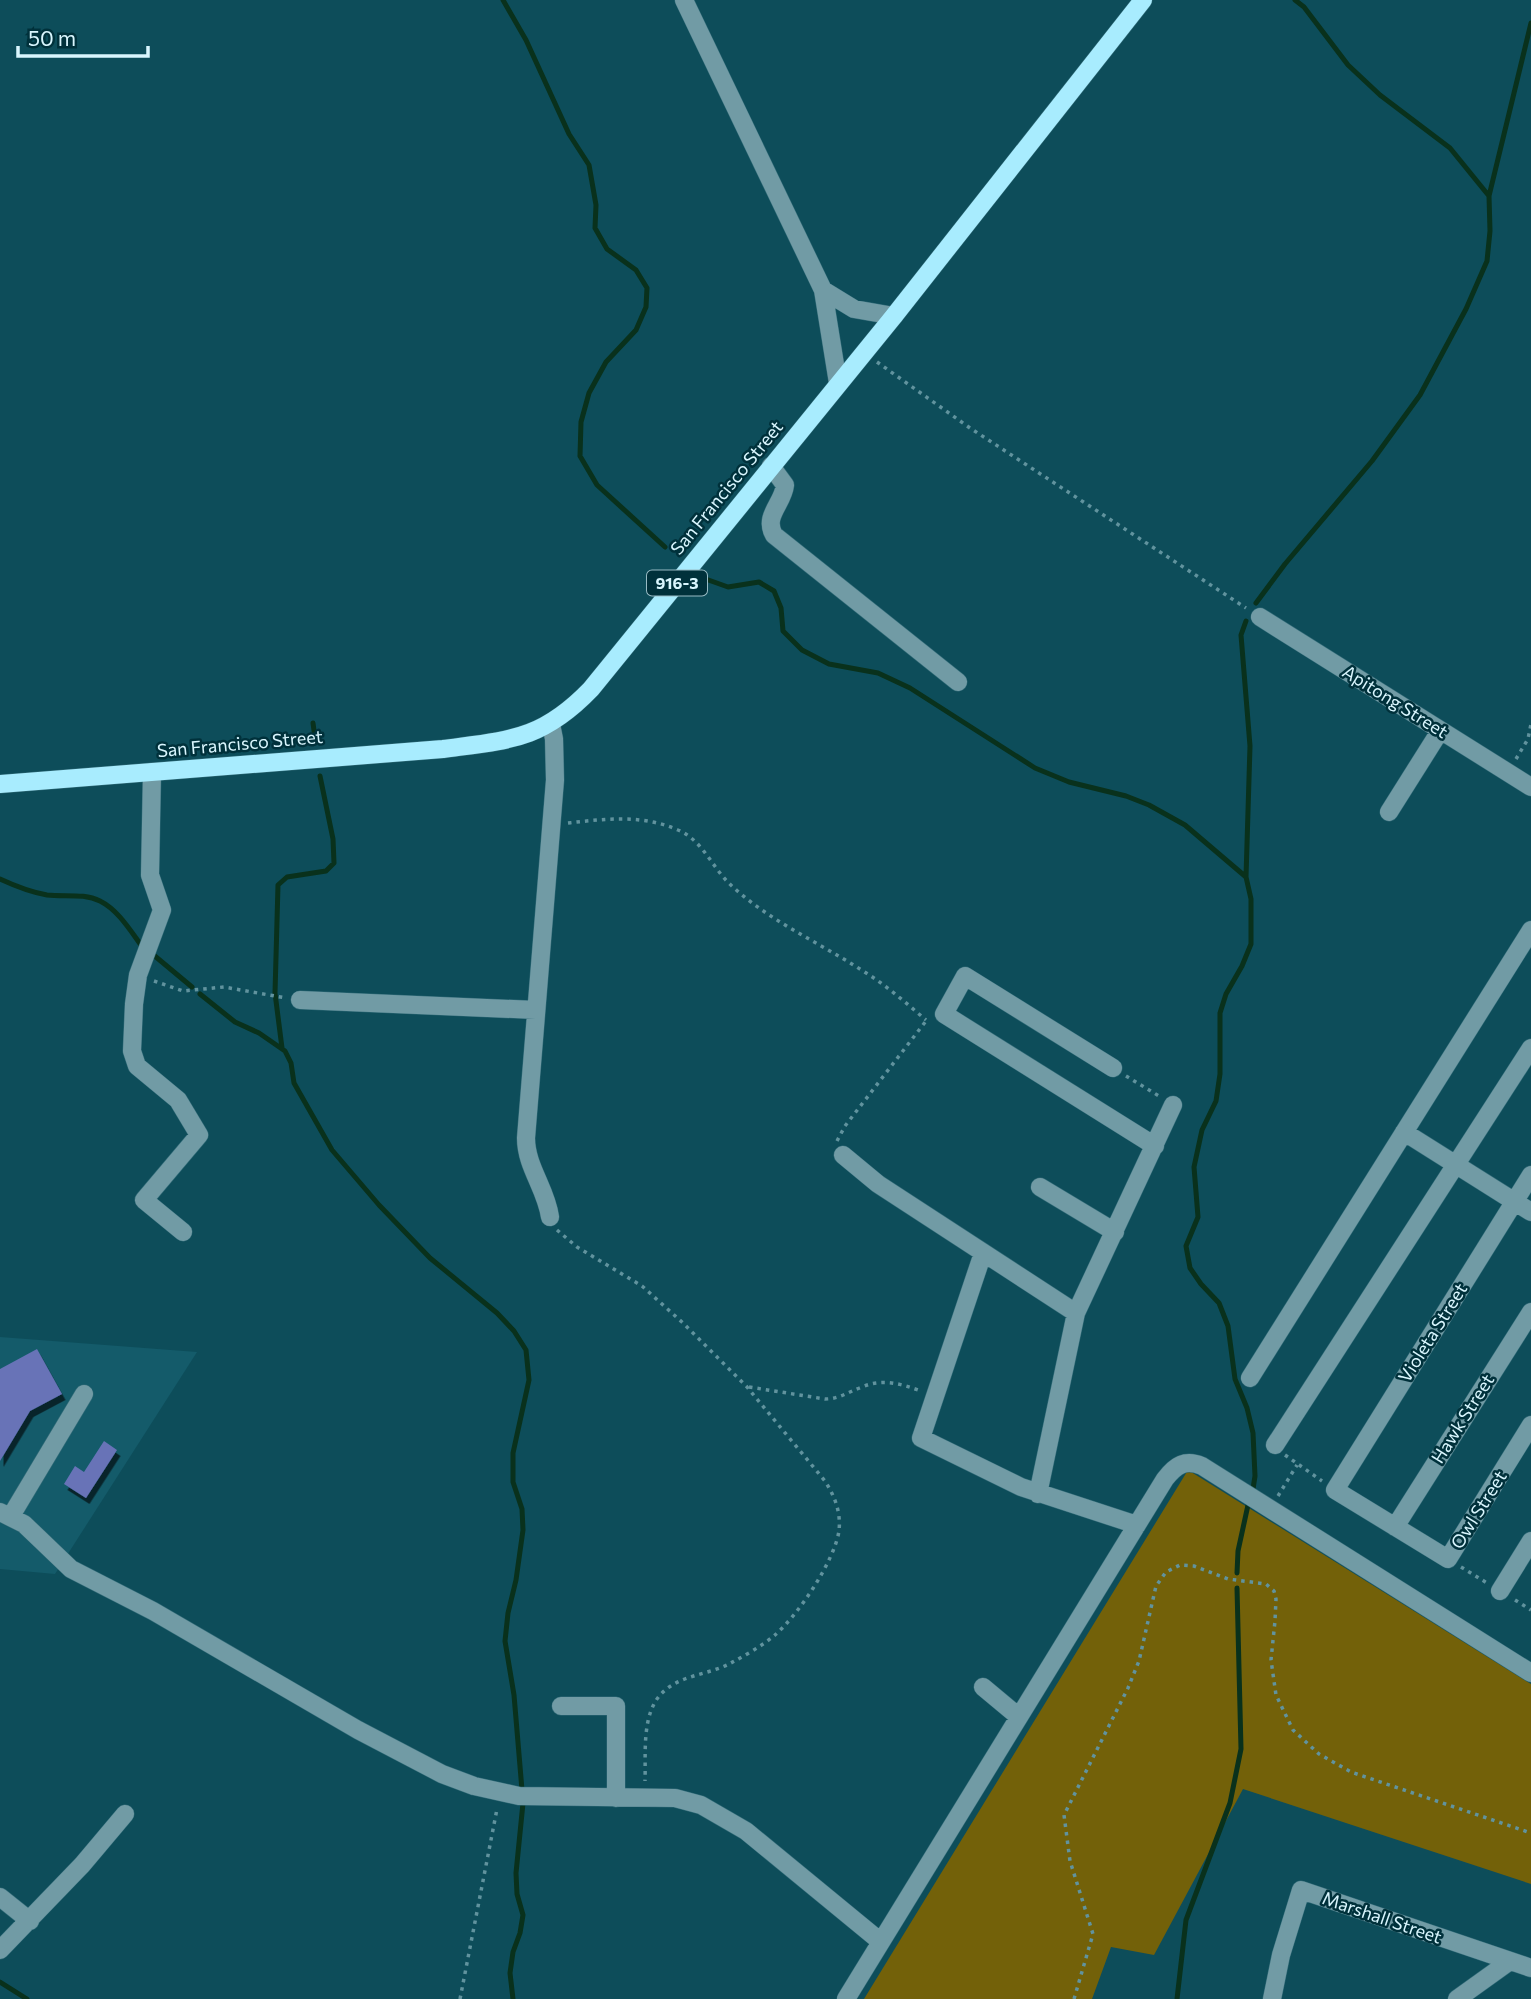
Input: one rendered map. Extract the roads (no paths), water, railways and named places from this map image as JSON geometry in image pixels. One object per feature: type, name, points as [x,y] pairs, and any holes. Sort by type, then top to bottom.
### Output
[{"type":"main road","name":"San Francisco Street","points":[[0,784],[443,749],[525,736],[570,710],[591,689],[894,316],[1143,0]]},
{"type":"street","points":[[684,0],[823,290],[838,383]]},
{"type":"street","points":[[823,290],[855,309],[894,316]]},
{"type":"street","points":[[771,467],[785,485],[782,498],[770,519],[770,528],[774,534],[958,682]]},
{"type":"street","name":"Apitong Street","points":[[1260,617],[1531,787]]},
{"type":"street","points":[[550,1217],[545,1194],[526,1153],[555,758],[551,723]]},
{"type":"street","points":[[1389,812],[1440,730]]},
{"type":"street","points":[[152,772],[150,875],[162,910],[138,975],[131,1038],[137,1066],[178,1100],[199,1135],[144,1200],[183,1232]]},
{"type":"street","points":[[1250,1378],[1531,930]]},
{"type":"street","points":[[1113,1068],[965,976],[944,1014],[1154,1146]]},
{"type":"street","points":[[300,1000],[536,1010]]},
{"type":"street","points":[[1275,1445],[1531,1048]]},
{"type":"street","points":[[1038,1494],[1076,1314],[1173,1105]]},
{"type":"street","points":[[1404,1132],[1531,1212]]},
{"type":"street","points":[[843,1155],[878,1184],[1076,1314]]},
{"type":"street","name":"Violeta Street","points":[[1395,1527],[1335,1490],[1531,1175]]},
{"type":"street","points":[[1040,1187],[1115,1232]]},
{"type":"street","points":[[983,1253],[922,1438],[1038,1494],[1138,1525]]},
{"type":"street","name":"Hawk Street","points":[[1395,1527],[1531,1312]]},
{"type":"street","points":[[84,1394],[6,1514],[36,1534],[59,1560],[85,1577],[153,1611],[442,1774],[500,1792],[539,1798],[675,1798],[701,1805],[746,1831],[881,1942]]},
{"type":"street","name":"Owl Street","points":[[1395,1527],[1448,1559],[1531,1425]]},
{"type":"street","points":[[846,1999],[1166,1479],[1174,1468],[1183,1463],[1202,1466],[1531,1673]]},
{"type":"street","points":[[1500,1591],[1531,1541]]},
{"type":"street","points":[[983,1687],[1019,1717]]},
{"type":"street","points":[[561,1706],[616,1706],[616,1798]]},
{"type":"street","points":[[0,1950],[30,1921],[125,1814]]},
{"type":"street","name":"Marshall Street","points":[[1272,1999],[1281,1955],[1301,1890],[1531,1968]]},
{"type":"street","points":[[0,1897],[30,1921]]},
{"type":"street","points":[[1457,1999],[1510,1961]]},
{"type":"waterway","points":[[503,0],[526,40],[569,134],[589,165],[596,205],[595,228],[607,249],[636,270],[647,288],[646,307],[636,330],[606,362],[589,393],[581,422],[580,456],[597,485],[665,547]]},
{"type":"waterway","points":[[1295,0],[1304,7],[1348,65],[1380,95],[1450,148],[1489,196]]},
{"type":"waterway","points":[[1256,603],[1285,564],[1372,461],[1420,395],[1466,309],[1487,261],[1489,196],[1531,23]]},
{"type":"waterway","points":[[700,577],[728,587],[759,582],[774,591],[781,608],[783,631],[802,650],[829,664],[878,673],[910,688],[1035,768],[1069,782],[1126,796],[1149,805],[1185,825],[1246,877]]},
{"type":"waterway","points":[[1246,621],[1241,635],[1250,746],[1246,877],[1251,899],[1251,944],[1226,994],[1220,1013],[1220,1074],[1216,1101],[1202,1130],[1194,1167],[1198,1217],[1186,1246],[1190,1268],[1219,1303],[1228,1326],[1235,1379],[1247,1408],[1253,1433],[1253,1489]]},
{"type":"waterway","points":[[313,723],[315,738]]},
{"type":"waterway","points":[[282,1048],[275,993],[278,885],[287,877],[326,871],[334,863],[333,839],[320,776]]},
{"type":"waterway","points":[[0,879],[41,894],[81,896],[100,901],[118,915],[141,945]]},
{"type":"waterway","points":[[150,952],[192,987]]},
{"type":"waterway","points":[[200,994],[235,1022],[259,1033],[285,1051],[291,1063],[294,1083],[332,1150],[379,1205],[430,1258],[497,1313],[514,1331],[526,1350],[529,1380],[513,1453],[513,1482],[522,1509],[523,1530],[505,1641],[514,1695],[522,1790]]},
{"type":"waterway","points":[[1237,1573],[1238,1551],[1248,1505]]},
{"type":"waterway","points":[[1177,1999],[1186,1920],[1230,1803],[1241,1749],[1237,1588]]},
{"type":"waterway","points":[[513,1999],[510,1973],[523,1915],[517,1894],[516,1873],[523,1803]]},
{"type":"waterway","points":[[0,1982],[27,1999]]}]
